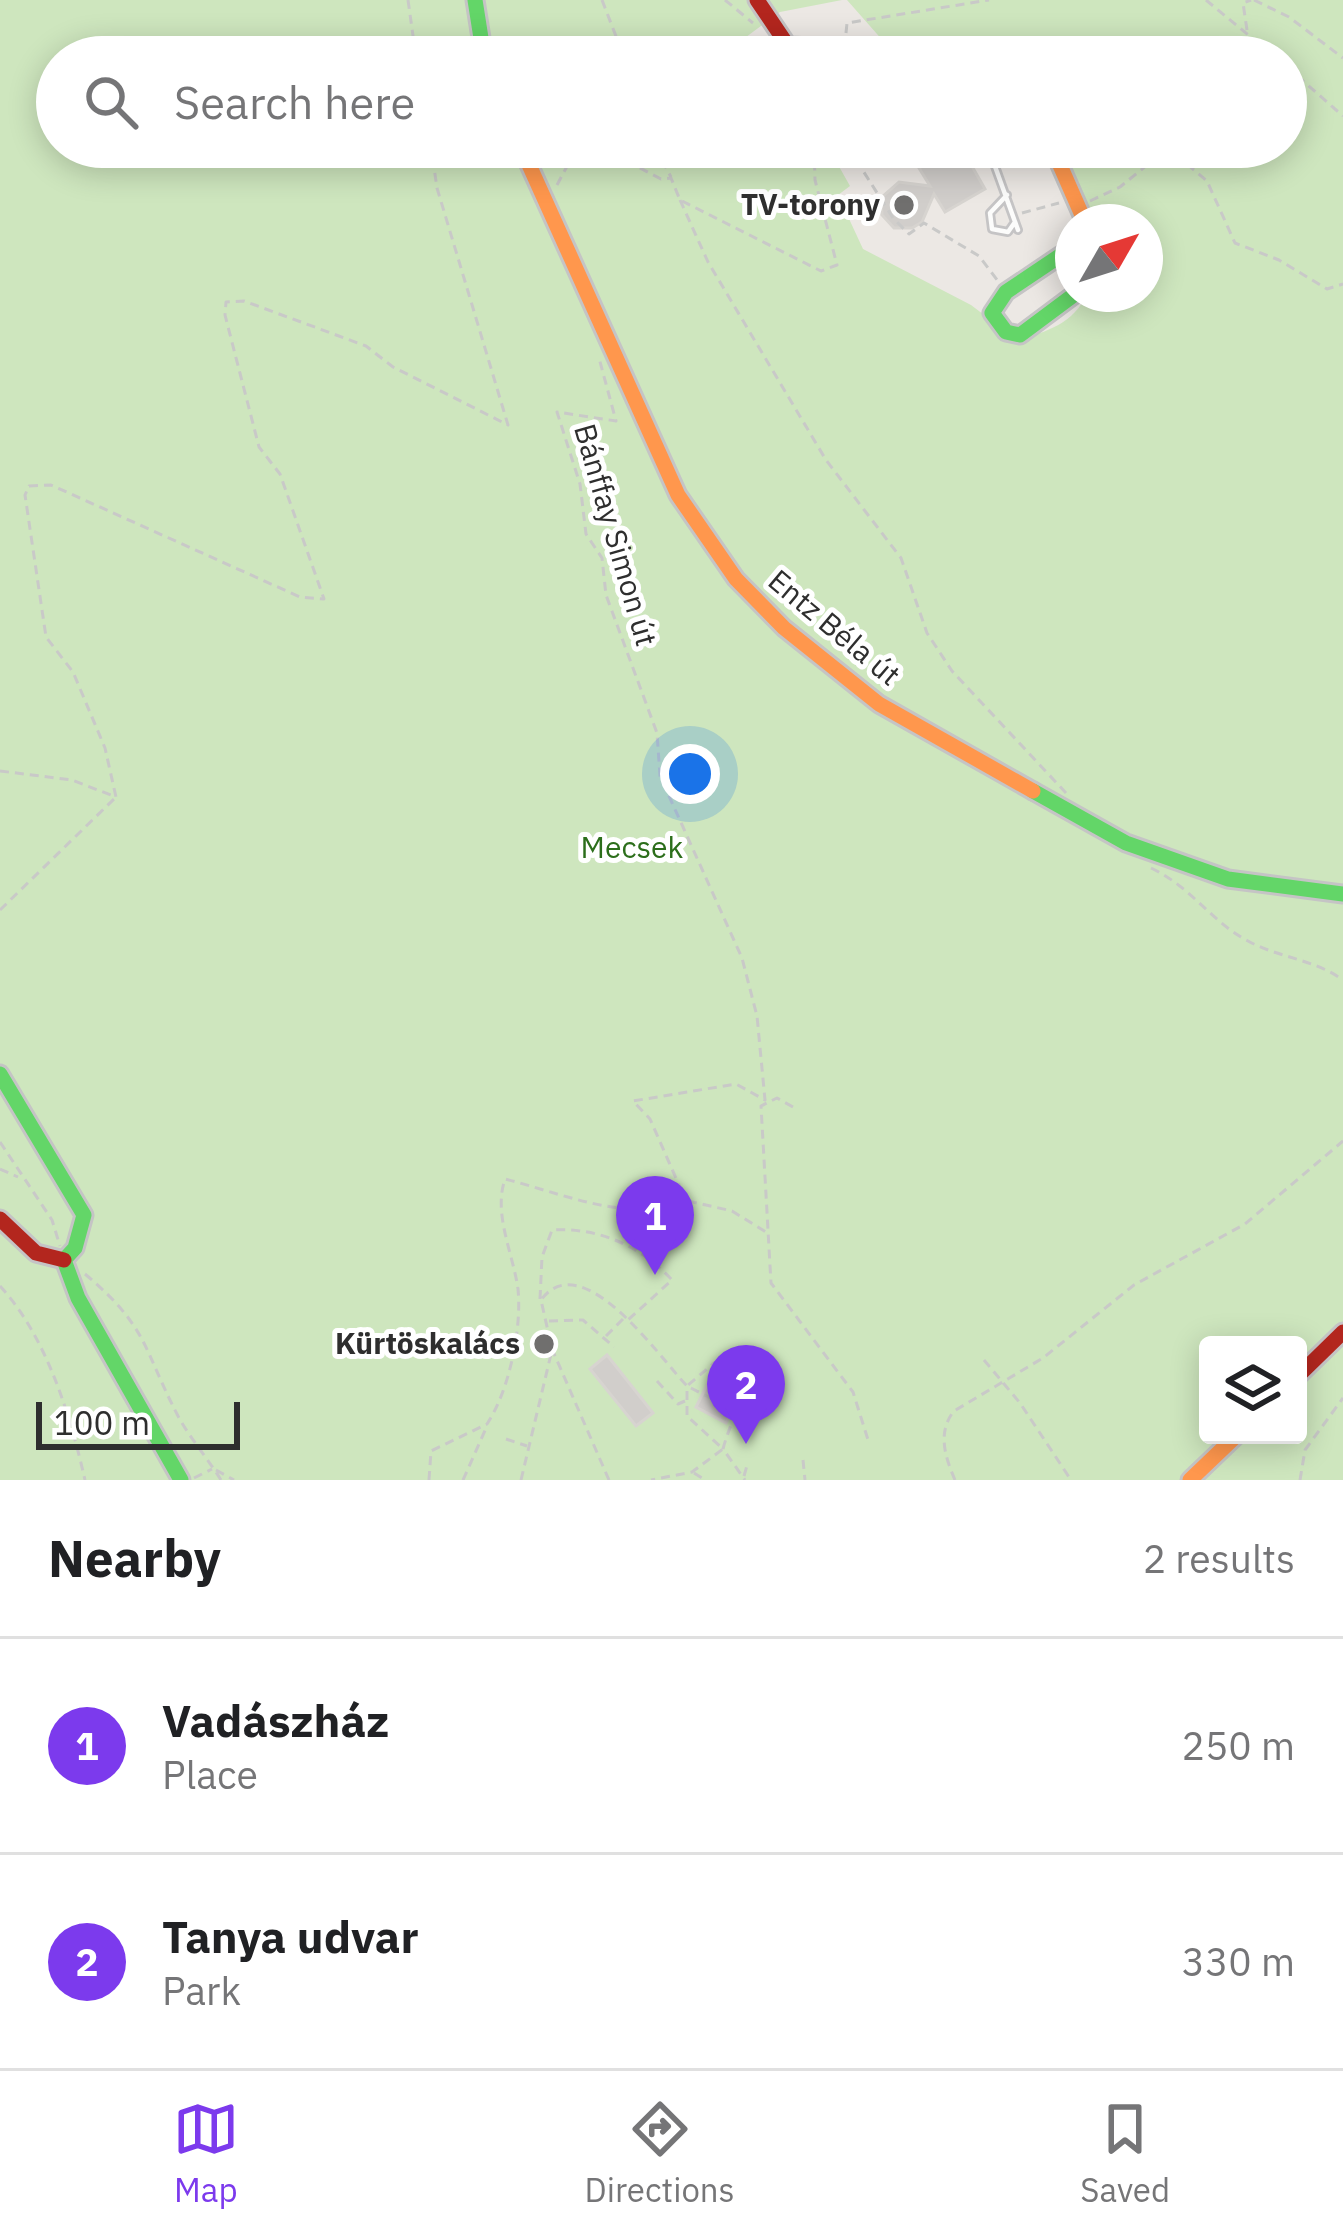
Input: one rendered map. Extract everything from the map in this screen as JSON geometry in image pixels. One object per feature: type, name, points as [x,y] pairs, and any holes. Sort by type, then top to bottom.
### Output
[{"type":"street","points":[[476,0],[481,36]]},
{"type":"street","points":[[757,0],[781,36]]},
{"type":"street","name":"Entz Béla út","points":[[531,168],[691,517],[736,579],[813,654],[879,704],[1126,843],[1228,879],[1343,894]]},
{"type":"street","points":[[1061,168],[1076,204]]},
{"type":"street","points":[[1055,259],[1006,292],[992,313],[999,326],[1015,335],[1027,333],[1055,310]]},
{"type":"street","points":[[0,1074],[84,1215],[75,1248],[64,1260],[46,1260],[0,1219]]},
{"type":"street","points":[[64,1260],[79,1298],[184,1480]]},
{"type":"street","points":[[1307,1367],[1343,1332]]},
{"type":"street","points":[[1190,1480],[1228,1444]]},
{"type":"lane","points":[[996,168],[1018,230]]},
{"type":"lane","points":[[1007,195],[990,213],[992,229],[1008,232],[1015,215]]},
{"type":"path","points":[[408,0],[413,36]]},
{"type":"path","points":[[602,0],[616,36]]},
{"type":"path","points":[[846,36],[847,23],[989,0]]},
{"type":"path","points":[[1206,0],[1251,36]]},
{"type":"path","points":[[1247,32],[1243,3],[1253,0],[1289,17],[1343,58]]},
{"type":"path","points":[[1307,84],[1343,116]]},
{"type":"path","points":[[116,797],[105,748],[73,672],[46,637],[25,495],[29,485],[52,485],[300,597],[324,599],[280,474],[259,448],[225,315],[226,302],[244,301],[366,346],[393,367],[508,425],[434,168]]},
{"type":"path","points":[[548,202],[566,168]]},
{"type":"path","points":[[640,168],[662,179],[671,178]]},
{"type":"path","points":[[666,168],[708,262],[826,460],[901,559],[927,633],[952,670],[1070,797]]},
{"type":"path","points":[[680,200],[713,212],[793,261],[821,271],[837,265],[818,196],[816,168]]},
{"type":"path","points":[[863,168],[909,234],[923,223],[981,253],[1006,292]]},
{"type":"path","points":[[1098,204],[1143,168]]},
{"type":"path","points":[[1192,168],[1208,181],[1235,243],[1279,260],[1316,285],[1327,289],[1343,284]]},
{"type":"path","points":[[1015,215],[1068,204]]},
{"type":"path","name":"Bánffay Simon út","points":[[596,350],[616,422],[608,424],[563,409],[556,412],[580,484],[586,534],[602,558],[606,595],[657,733],[660,776],[742,958],[757,1016],[765,1100]]},
{"type":"path","points":[[0,771],[72,780],[116,797]]},
{"type":"path","points":[[0,910],[116,797]]},
{"type":"path","points":[[1149,867],[1185,885],[1247,941],[1313,963],[1343,980]]},
{"type":"path","points":[[686,1201],[650,1119],[633,1101],[736,1084],[765,1100],[777,1098],[793,1107]]},
{"type":"path","points":[[765,1100],[760,1132],[771,1283],[853,1392],[869,1443]]},
{"type":"path","points":[[955,1480],[943,1441],[945,1423],[954,1411],[1004,1382],[1134,1285],[1245,1224],[1343,1141]]},
{"type":"path","points":[[0,1142],[52,1220],[64,1260],[126,1309],[154,1356],[178,1416],[221,1480]]},
{"type":"path","points":[[0,1169],[20,1177]]},
{"type":"path","points":[[463,1480],[496,1410],[516,1326],[518,1292],[500,1196],[505,1179],[579,1203],[665,1209],[686,1201],[732,1211],[766,1232]]},
{"type":"path","points":[[606,1336],[672,1280],[640,1251],[585,1230],[552,1229],[542,1257],[541,1300],[552,1348],[610,1480]]},
{"type":"path","points":[[541,1300],[549,1289],[563,1285],[604,1294],[687,1386],[736,1411],[745,1427]]},
{"type":"path","points":[[0,1286],[16,1303],[46,1362],[75,1436],[85,1480]]},
{"type":"path","points":[[547,1321],[583,1320],[614,1347]]},
{"type":"path","points":[[521,1480],[552,1348]]},
{"type":"path","points":[[984,1360],[1071,1480]]},
{"type":"path","points":[[650,1480],[692,1472],[723,1449],[748,1383],[714,1363],[687,1386],[687,1416],[723,1449],[744,1479]]},
{"type":"path","points":[[657,1382],[678,1404],[687,1400]]},
{"type":"path","points":[[1300,1480],[1304,1450],[1343,1398]]},
{"type":"path","points":[[429,1480],[431,1451],[488,1424]]},
{"type":"path","points":[[506,1439],[529,1447]]},
{"type":"path","points":[[803,1460],[805,1480]]},
{"type":"path","points":[[744,1479],[748,1462]]},
{"type":"path","points":[[184,1480],[214,1469],[234,1480]]},
{"type":"path","points":[[692,1472],[705,1480]]},
{"type":"green space","name":"Mecsek","points":[[0,0],[842,0],[780,12],[747,36],[36,36],[36,168],[840,168],[850,186],[838,195],[863,249],[971,305],[1017,340],[1049,330],[1074,312],[1163,312],[1163,204],[1080,204],[1062,168],[1307,168],[1307,36],[879,36],[847,0],[1343,0],[1343,1480],[0,1480]]},
{"type":"building","points":[[919,168],[973,168],[985,189],[945,212],[934,194],[922,222],[912,228],[894,228],[882,215],[881,198],[899,182],[930,186]]},
{"type":"building","points":[[607,1355],[653,1413],[636,1426],[590,1369]]},
{"type":"building","points":[[711,1377],[742,1392],[726,1423],[696,1407]]},
{"type":"traffic: fast","points":[[475,0],[481,36]]},
{"type":"traffic: fast","points":[[1055,259],[1006,292],[992,313],[1006,332],[1020,335],[1055,309]]},
{"type":"traffic: fast","points":[[1033,791],[1126,843],[1228,879],[1343,894]]},
{"type":"traffic: fast","points":[[0,1074],[84,1215],[75,1248],[64,1260]]},
{"type":"traffic: fast","points":[[64,1260],[78,1298],[181,1480]]},
{"type":"traffic: slow","points":[[530,168],[678,495],[736,579],[784,628],[879,704],[1033,791]]},
{"type":"traffic: slow","points":[[1061,168],[1077,204]]},
{"type":"traffic: slow","points":[[1190,1480],[1228,1444]]},
{"type":"traffic: jam","points":[[757,0],[781,36]]},
{"type":"traffic: jam","points":[[0,1219],[36,1253],[64,1260]]},
{"type":"traffic: jam","points":[[1307,1367],[1343,1332]]},
{"type":"place","name":"TV-torony","points":[[904,205]]},
{"type":"place","name":"Vadászház","points":[[655,1275]]},
{"type":"place","name":"Kürtöskalács","points":[[544,1344]]},
{"type":"place","name":"Tanya udvar","points":[[746,1444]]}]
